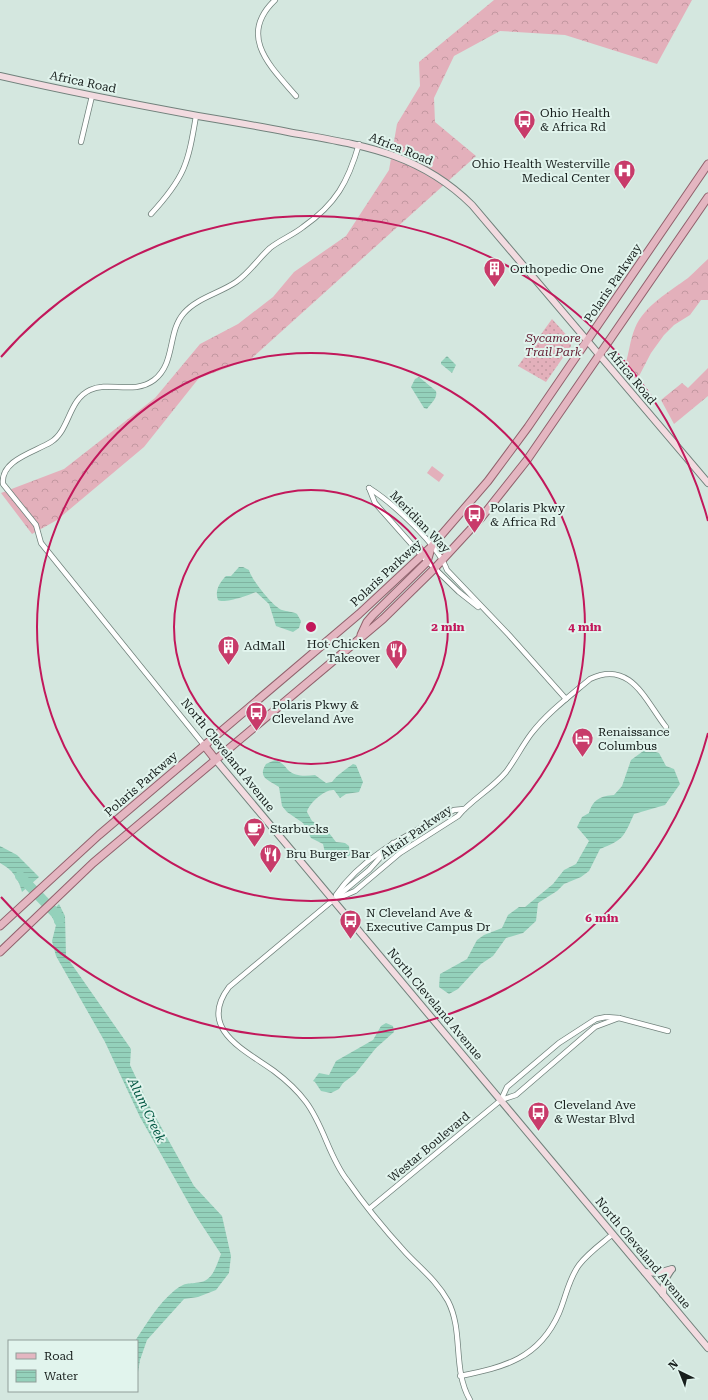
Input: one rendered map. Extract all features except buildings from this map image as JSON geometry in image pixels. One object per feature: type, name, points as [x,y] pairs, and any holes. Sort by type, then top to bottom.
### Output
[{"type":"main road","name":"Polaris Parkway","points":[[0,926],[52,877],[204,745],[359,614],[431,547],[488,481],[528,427],[708,164]]},
{"type":"main road","points":[[0,952],[93,863],[382,619],[434,569],[504,490],[708,197]]},
{"type":"main road","points":[[360,637],[367,622],[373,615],[427,562],[431,547]]},
{"type":"main road","name":"North Cleveland Avenue","points":[[204,745],[215,759]]},
{"type":"street","points":[[275,0],[267,9],[260,24],[258,40],[260,49],[268,64],[296,96]]},
{"type":"street","name":"Africa Road","points":[[0,76],[196,116],[360,144],[414,164],[443,180],[460,192],[472,204],[708,483]]},
{"type":"street","points":[[81,142],[92,96]]},
{"type":"street","points":[[151,214],[173,188],[184,171],[190,150],[196,116]]},
{"type":"street","name":"North Cleveland Avenue","points":[[204,745],[41,543],[36,525],[3,484],[3,471],[16,460],[52,441],[61,432],[74,404],[83,394],[91,389],[144,386],[160,376],[168,359],[174,332],[179,320],[186,311],[236,282],[271,248],[317,218],[346,184],[360,144]]},
{"type":"street","name":"Meridian Way","points":[[488,614],[468,600],[427,562],[375,503],[369,488],[392,505],[443,559],[447,570],[488,614],[566,699]]},
{"type":"street","name":"Altair Parkway","points":[[333,900],[355,891],[400,853],[458,816],[464,809],[491,789],[506,772],[530,734],[566,699],[595,677],[620,676],[628,679],[639,688],[666,727]]},
{"type":"street","name":"North Cleveland Avenue","points":[[215,759],[708,1348]]},
{"type":"street","name":"Altair Parkway","points":[[333,900],[346,880],[393,843],[454,810],[464,809]]},
{"type":"street","points":[[333,900],[230,987],[222,999],[219,1016],[223,1029],[233,1042],[285,1079],[303,1097],[318,1120],[342,1175],[405,1252],[436,1282],[448,1302],[457,1330],[460,1376],[470,1400]]},
{"type":"street","name":"Westar Boulevard","points":[[501,1100],[507,1087],[574,1033],[596,1019],[606,1017],[619,1018],[668,1031]]},
{"type":"street","name":"Westar Boulevard","points":[[369,1209],[501,1100],[516,1095],[595,1027],[619,1018]]},
{"type":"street","points":[[460,1376],[496,1369],[512,1363],[527,1354],[539,1343],[551,1328],[559,1313],[570,1280],[579,1265],[613,1234]]},
{"type":"street","points":[[644,1271],[658,1273],[672,1269],[664,1281],[663,1294]]},
{"type":"green space","points":[[494,0],[692,0],[657,64],[565,35],[500,31],[454,56],[434,98],[435,122],[476,156],[251,359],[199,378],[144,447],[57,520],[32,534],[1,493],[64,469],[155,398],[200,344],[238,324],[273,297],[294,272],[346,236],[389,170],[397,124],[420,86],[419,62]]},
{"type":"green space","points":[[708,259],[708,300],[701,300],[690,315],[674,325],[664,335],[651,353],[638,378],[634,378],[625,366],[633,333],[639,320],[651,306],[688,278]]},
{"type":"green space","name":"Sycamore Trail Park","points":[[552,319],[570,339],[571,346],[546,382],[518,366]]},
{"type":"green space","points":[[708,368],[708,396],[674,424],[661,400],[682,383],[688,388]]},
{"type":"green space","points":[[432,466],[444,475],[439,482],[427,473]]},
{"type":"water","points":[[447,356],[456,365],[452,373],[441,364]]},
{"type":"water","points":[[419,377],[436,391],[435,398],[427,409],[424,408],[411,387],[415,379]]},
{"type":"water","points":[[239,567],[249,570],[254,580],[273,604],[284,611],[297,614],[301,621],[299,628],[293,632],[276,626],[269,604],[256,592],[231,600],[218,600],[217,589],[220,583],[226,576],[231,576]]},
{"type":"water","points":[[646,749],[659,753],[666,766],[674,769],[680,784],[665,805],[634,814],[628,827],[619,840],[600,849],[589,871],[581,877],[564,884],[557,891],[538,903],[536,921],[523,933],[506,938],[493,956],[481,964],[458,989],[449,994],[439,987],[440,974],[467,959],[477,940],[484,935],[502,928],[508,915],[519,907],[525,907],[553,884],[564,870],[576,864],[589,841],[577,827],[582,817],[589,813],[595,801],[601,797],[614,795],[622,786],[631,760]]},
{"type":"water","points":[[275,760],[284,765],[294,774],[304,776],[315,775],[326,783],[332,782],[353,764],[356,765],[363,782],[359,792],[346,794],[340,798],[334,790],[330,790],[322,794],[314,801],[308,808],[307,812],[312,821],[326,829],[336,842],[345,843],[349,846],[350,855],[345,859],[339,860],[326,857],[323,844],[311,838],[303,823],[287,812],[282,806],[279,787],[265,778],[263,773],[266,764]]},
{"type":"water","points":[[0,846],[17,855],[39,877],[22,892],[14,875],[0,863]]},
{"type":"water","points":[[59,904],[65,916],[66,956],[131,1049],[130,1065],[150,1107],[194,1186],[222,1216],[231,1256],[229,1273],[216,1290],[198,1297],[184,1299],[147,1340],[140,1360],[138,1372],[138,1340],[136,1340],[148,1321],[163,1301],[179,1287],[185,1284],[205,1281],[209,1278],[214,1271],[221,1254],[196,1216],[140,1117],[105,1042],[56,956],[52,941],[56,925],[50,913]]},
{"type":"water","points":[[386,1023],[393,1026],[394,1032],[376,1048],[355,1074],[343,1083],[339,1089],[331,1093],[321,1091],[313,1081],[319,1073],[329,1075],[336,1061],[373,1040],[381,1026]]},
{"type":"waterway","name":"Alum Creek","points":[[20,876],[59,917],[59,921]]},
{"type":"place","name":"Ohio Health & Africa Rd","points":[[524,140]]},
{"type":"place","name":"Ohio Health Westerville Medical Center","points":[[625,190]]},
{"type":"place","name":"Orthopedic One","points":[[494,288]]},
{"type":"place","name":"Polaris Pkwy & Africa Rd","points":[[475,534]]},
{"type":"place","name":"AdMall","points":[[228,666]]},
{"type":"place","name":"Hot Chicken Takeover","points":[[396,670]]},
{"type":"place","name":"Polaris Pkwy & Cleveland Ave","points":[[256,732]]},
{"type":"place","name":"Renaissance Columbus","points":[[583,758]]},
{"type":"place","name":"Starbucks","points":[[254,848]]},
{"type":"place","name":"Bru Burger Bar","points":[[270,874]]},
{"type":"place","name":"N Cleveland Ave & Executive Campus Dr","points":[[351,940]]},
{"type":"place","name":"Cleveland Ave & Westar Blvd","points":[[538,1132]]}]
